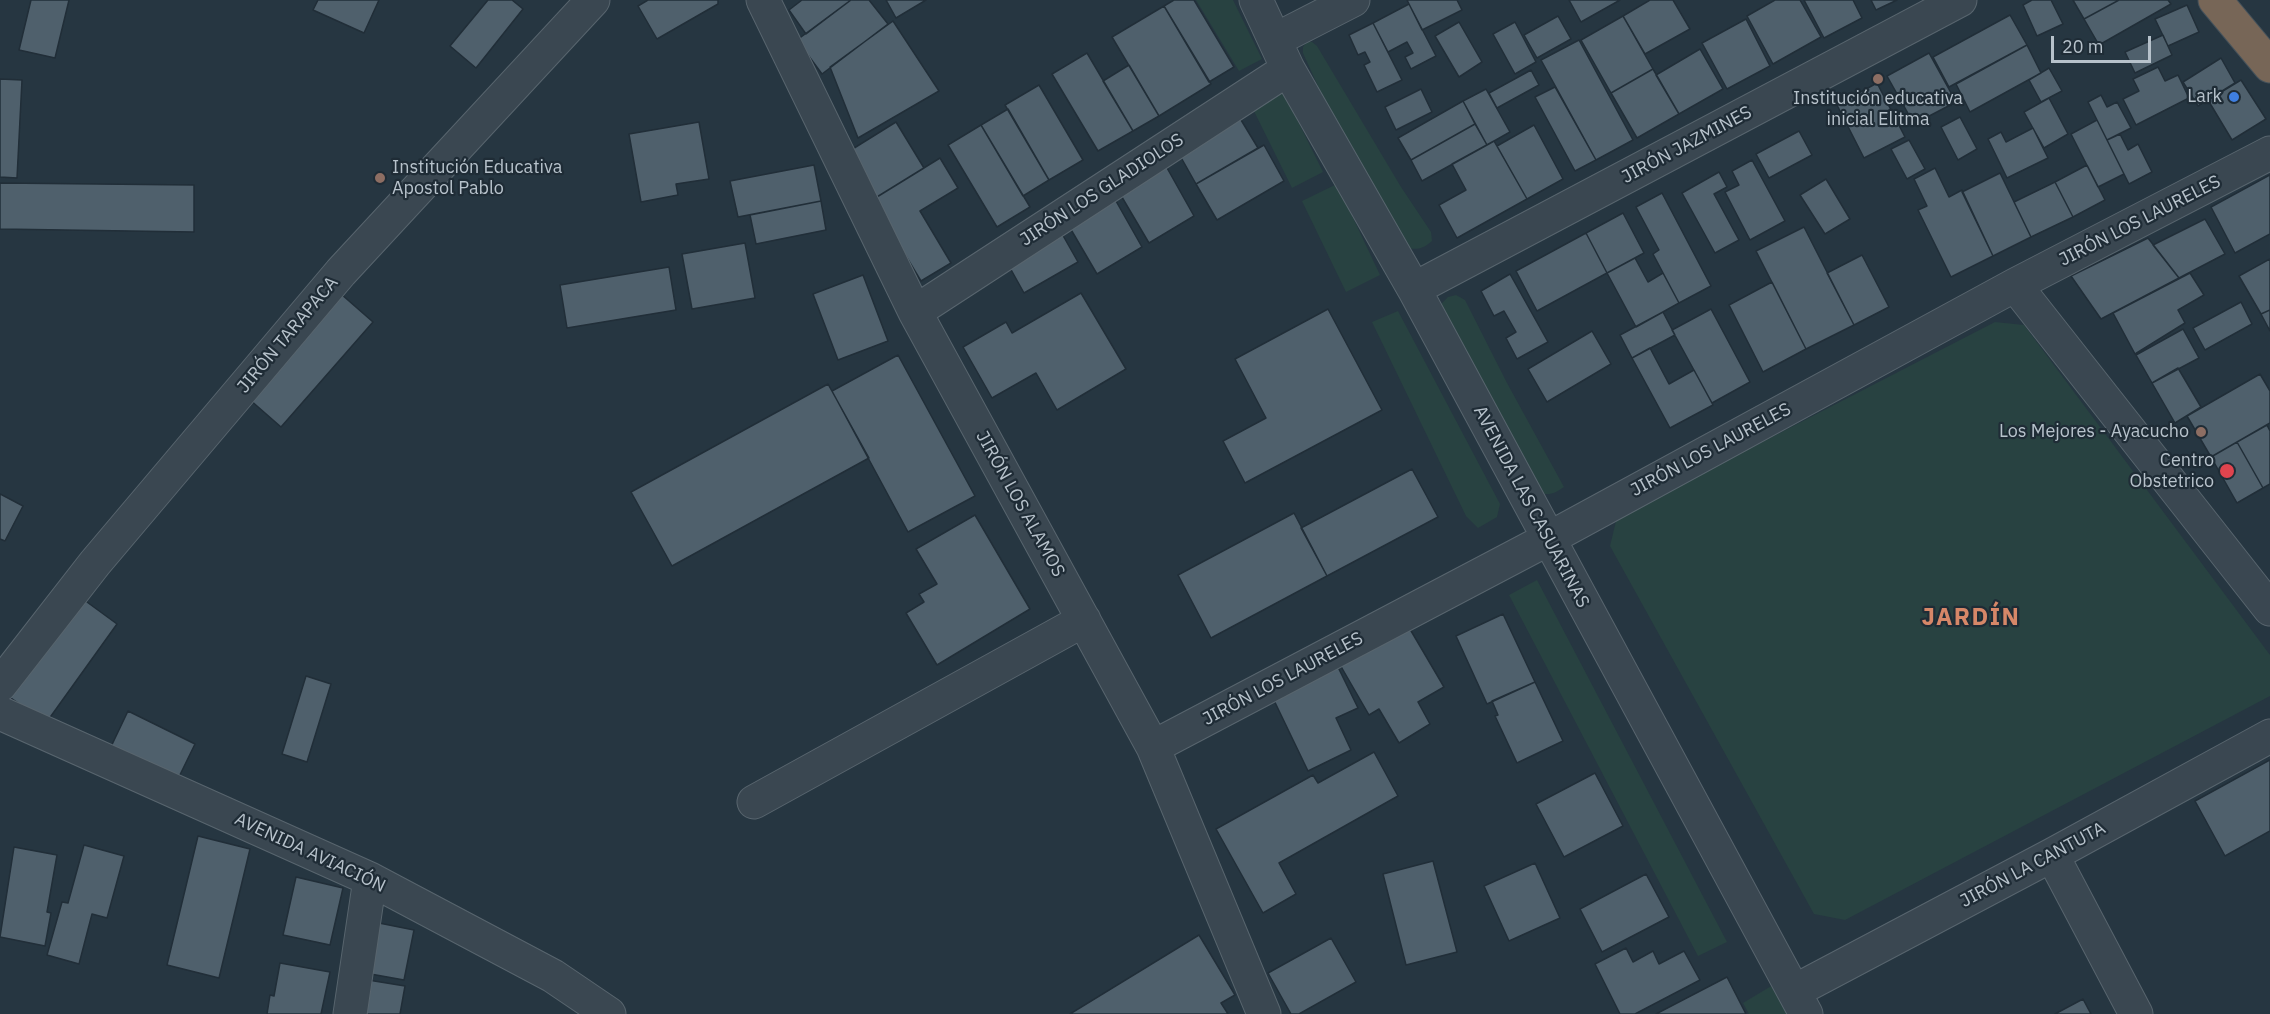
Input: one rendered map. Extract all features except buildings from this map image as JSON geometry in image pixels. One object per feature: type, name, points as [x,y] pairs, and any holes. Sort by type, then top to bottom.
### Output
[{"type":"highway","points":[[2215,0],[2270,66]]},
{"type":"street","name":"JIRÓN TARAPACA","points":[[0,685],[95,563],[341,272],[593,0]]},
{"type":"street","name":"JIRÓN LOS ALAMOS","points":[[763,0],[915,312],[1153,747],[1264,1014]]},
{"type":"street","name":"AVENIDA LAS CASUARINAS","points":[[1256,0],[1282,54],[1414,289],[1800,1002]]},
{"type":"street","name":"JIRÓN LOS GLADIOLOS","points":[[915,312],[1282,54],[1353,0]]},
{"type":"street","name":"JIRÓN JAZMINES","points":[[1414,289],[1960,0]]},
{"type":"street","name":"JIRÓN LOS LAURELES","points":[[1153,747],[1548,539],[2015,285],[2270,153]]},
{"type":"street","points":[[2015,285],[2270,609]]},
{"type":"street","points":[[754,802],[1084,620]]},
{"type":"street","name":"AVENIDA AVIACIÓN","points":[[0,713],[370,879],[554,976],[609,1014]]},
{"type":"street","name":"JIRÓN LA CANTUTA","points":[[1800,1002],[2052,855],[2270,735]]},
{"type":"street","points":[[2052,855],[2136,1014]]},
{"type":"street","points":[[350,1014],[370,879]]},
{"type":"green space","points":[[1196,0],[1233,0],[1262,59],[1239,71]]},
{"type":"green space","points":[[1307,42],[1312,42],[1317,46],[1401,187],[1431,232],[1432,241],[1422,248],[1403,247],[1343,141],[1303,53],[1303,47]]},
{"type":"green space","points":[[1281,87],[1323,172],[1292,188],[1250,103]]},
{"type":"green space","points":[[1337,184],[1380,275],[1346,292],[1302,201]]},
{"type":"green space","points":[[1456,295],[1465,300],[1564,487],[1551,494],[1537,492],[1439,306],[1448,297]]},
{"type":"green space","points":[[1398,311],[1500,504],[1497,517],[1478,528],[1466,516],[1372,322]]},
{"type":"green space","points":[[1995,322],[2024,325],[2270,655],[2270,696],[1845,920],[1814,914],[1610,546],[1617,517]]},
{"type":"green space","points":[[1537,580],[1727,942],[1698,956],[1509,595]]},
{"type":"green space","points":[[1773,985],[1790,1014],[1749,1014],[1743,1003]]},
{"type":"place","name":"Institución educativa inicial Elitma","points":[[1878,79]]},
{"type":"place","name":"Lark","points":[[2234,97]]},
{"type":"place","name":"Institución Educativa Apostol Pablo","points":[[380,178]]},
{"type":"place","name":"Los Mejores - Ayacucho","points":[[2201,432]]},
{"type":"place","name":"Centro Obstetrico","points":[[2227,471]]},
{"type":"district","name":"JARDÍN","points":[[1971,618]]}]
